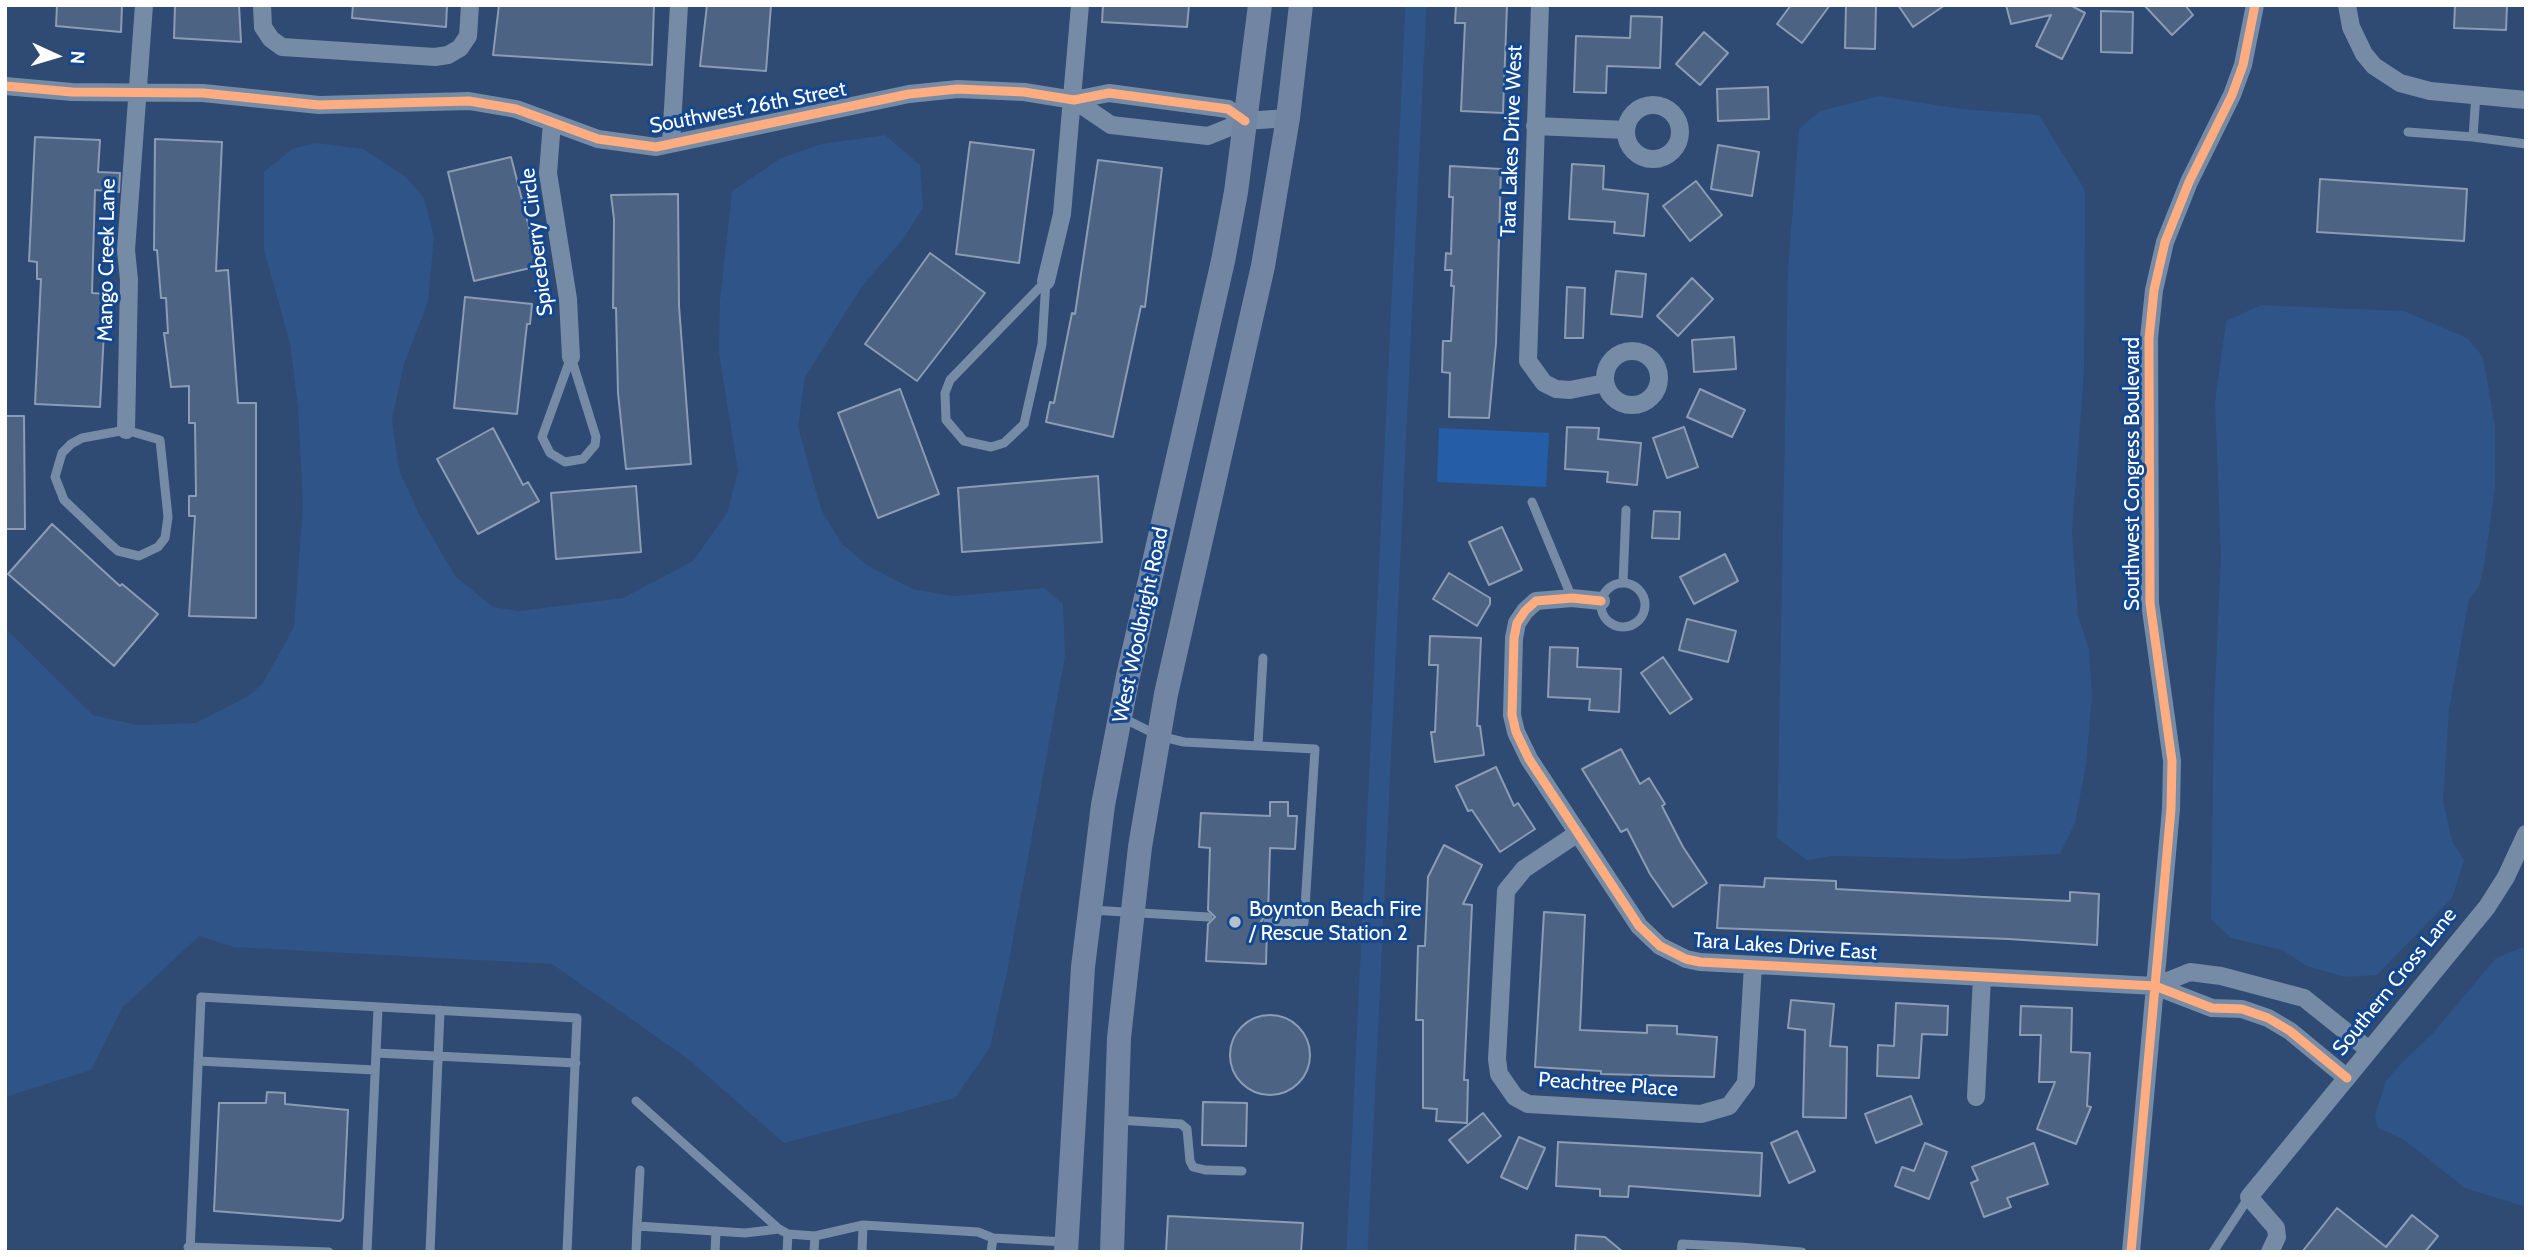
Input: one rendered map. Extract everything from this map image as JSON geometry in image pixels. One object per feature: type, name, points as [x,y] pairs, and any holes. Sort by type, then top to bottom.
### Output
[{"type":"main road","name":"West Woolbright Road","points":[[1066,1247],[1079,1019],[1089,910],[1120,716],[1213,310],[1236,192],[1260,5]]},
{"type":"main road","name":"West Woolbright Road","points":[[1112,1252],[1123,978],[1131,914],[1159,736],[1250,337],[1288,118],[1301,5]]},
{"type":"street","name":"Mango Creek Lane","points":[[126,430],[129,280],[126,250],[144,5]]},
{"type":"street","points":[[262,5],[263,27],[271,39],[282,47],[435,57],[448,55],[460,48],[468,36],[470,5]]},
{"type":"street","points":[[671,143],[679,5]]},
{"type":"street","points":[[1046,281],[1062,214],[1074,100],[1080,5]]},
{"type":"street","name":"Tara Lakes Drive West","points":[[1540,5],[1526,348],[1528,361],[1534,374],[1556,389],[1570,390],[1605,383]]},
{"type":"street","name":"Southwest Congress Boulevard","points":[[2132,1252],[2171,809],[2172,761],[2150,603],[2150,326],[2154,290],[2165,242],[2189,182],[2232,95],[2243,65],[2255,5]]},
{"type":"street","points":[[2347,5],[2356,41],[2374,66],[2387,76],[2414,88],[2526,100]]},
{"type":"street","name":"Southwest 26th Street","points":[[5,86],[72,92],[203,93],[319,105],[469,101],[500,105],[598,139],[627,146],[656,147],[909,94],[991,90],[1074,100],[1110,93],[1228,108],[1245,121]]},
{"type":"street","name":"Southwest 26th Street","points":[[1074,100],[1111,125],[1208,136],[1245,121],[1288,118]]},
{"type":"street","name":"Spiceberry Circle","points":[[552,122],[548,173],[568,299],[570,356]]},
{"type":"street","points":[[1535,126],[1626,130]]},
{"type":"street","name":"Tara Lakes Drive East","points":[[1601,601],[1572,598],[1536,601],[1517,623],[1512,707],[1522,747],[1639,926],[1660,946],[1686,959],[1700,962],[2155,986],[2212,1008],[2242,1009],[2268,1018],[2290,1031],[2347,1078]]},
{"type":"street","name":"Peachtree Place","points":[[1578,833],[1524,869],[1506,891],[1497,1059],[1499,1074],[1515,1097],[1528,1104],[1701,1114],[1729,1106],[1746,1083],[1753,965]]},
{"type":"street","name":"Southern Cross Lane","points":[[2249,1197],[2487,907],[2506,877],[2526,834]]},
{"type":"street","name":"Tara Lakes Drive East","points":[[2155,986],[2190,972],[2221,976],[2304,998],[2369,1050]]},
{"type":"street","points":[[1976,1097],[1982,977]]},
{"type":"street","points":[[2249,1197],[2276,1228],[2277,1237],[2270,1252]]},
{"type":"lane","points":[[2473,137],[2476,94]]},
{"type":"lane","points":[[2409,132],[2526,144]]},
{"type":"lane","points":[[1046,281],[1042,344],[1024,424],[1004,443],[991,447],[964,441],[946,420],[944,393],[950,380],[1046,281]]},
{"type":"lane","points":[[570,356],[596,437],[594,445],[583,458],[565,461],[550,453],[542,437],[570,356]]},
{"type":"lane","points":[[126,430],[160,440],[168,517],[169,527],[159,547],[139,556],[118,551],[110,544],[64,500],[55,477],[62,453],[71,444],[82,438],[126,430]]},
{"type":"lane","points":[[1532,502],[1572,598]]},
{"type":"lane","points":[[1623,583],[1626,510]]},
{"type":"lane","points":[[1623,583],[1637,588],[1645,601],[1643,616],[1623,628],[1615,626],[1604,616],[1601,601],[1609,588],[1623,583]]},
{"type":"lane","points":[[1258,745],[1263,658]]},
{"type":"lane","points":[[1120,716],[1159,736],[1184,742],[1315,749],[1304,923],[1268,921]]},
{"type":"lane","points":[[1089,910],[1208,918]]},
{"type":"lane","points":[[330,1252],[189,1249],[201,998],[577,1017],[567,1252]]},
{"type":"lane","points":[[367,1252],[378,1008]]},
{"type":"lane","points":[[430,1252],[440,1010]]},
{"type":"lane","points":[[376,1053],[576,1063]]},
{"type":"lane","points":[[198,1061],[375,1070]]},
{"type":"lane","points":[[636,1101],[783,1232],[787,1252]]},
{"type":"lane","points":[[1116,1120],[1181,1124],[1187,1129],[1193,1167],[1242,1171]]},
{"type":"lane","points":[[636,1252],[640,1170]]},
{"type":"lane","points":[[2213,1252],[2249,1197]]},
{"type":"lane","points":[[638,1226],[746,1233],[783,1232],[815,1236],[863,1225],[978,1232],[993,1238],[1066,1247]]},
{"type":"lane","points":[[862,1252],[863,1225]]},
{"type":"lane","points":[[715,1252],[716,1231]]},
{"type":"lane","points":[[814,1252],[815,1236]]},
{"type":"lane","points":[[991,1252],[993,1238]]},
{"type":"lane","points":[[1681,1252],[1682,1244],[1740,1250],[1802,1252]]},
{"type":"shaded area","points":[[1879,96],[1962,109],[2039,115],[2085,190],[2084,371],[2072,531],[2078,616],[2089,649],[2092,695],[2086,765],[2075,823],[2060,854],[1956,859],[1833,856],[1807,860],[1777,838],[1788,270],[1799,129],[1820,111]]},
{"type":"shaded area","points":[[885,135],[920,165],[923,208],[904,238],[863,285],[805,377],[798,427],[821,509],[841,543],[868,566],[913,589],[953,596],[1044,588],[1063,604],[1065,656],[1007,972],[990,1047],[955,1098],[784,1143],[687,1058],[552,964],[234,947],[199,936],[122,1008],[91,1070],[5,1097],[5,628],[93,715],[137,725],[196,723],[250,695],[263,683],[294,627],[303,505],[298,408],[290,343],[264,250],[264,172],[292,149],[316,143],[363,149],[406,177],[424,198],[434,237],[428,302],[404,364],[392,419],[399,470],[419,514],[455,576],[493,607],[519,611],[623,598],[693,561],[728,511],[738,471],[719,354],[720,300],[732,191],[781,158],[822,144]]},
{"type":"shaded area","points":[[2261,305],[2404,311],[2467,338],[2483,357],[2495,427],[2495,488],[2484,566],[2479,587],[2469,599],[2449,710],[2443,801],[2452,841],[2464,860],[2452,898],[2377,975],[2346,977],[2307,966],[2282,950],[2231,938],[2211,919],[2214,709],[2221,556],[2215,403],[2226,321]]},
{"type":"shaded area","points":[[1439,428],[1549,433],[1546,487],[1437,482]]},
{"type":"shaded area","points":[[2526,946],[2526,1207],[2465,1188],[2403,1139],[2378,1128],[2375,1115],[2386,1081],[2400,1065],[2434,1032],[2496,958]]},
{"type":"building","points":[[57,5],[122,5],[121,32],[56,26]]},
{"type":"building","points":[[175,5],[239,5],[241,42],[174,38]]},
{"type":"building","points":[[353,5],[447,5],[446,27],[352,18]]},
{"type":"building","points":[[499,5],[654,5],[652,65],[493,55]]},
{"type":"building","points":[[707,5],[771,5],[766,71],[700,66]]},
{"type":"building","points":[[1103,5],[1189,5],[1187,27],[1102,22]]},
{"type":"building","points":[[1456,5],[1507,5],[1503,113],[1461,111],[1465,23],[1455,23]]},
{"type":"building","points":[[1791,5],[1830,5],[1802,43],[1777,24]]},
{"type":"building","points":[[1846,5],[1876,5],[1875,49],[1845,48]]},
{"type":"building","points":[[1898,5],[1945,5],[1913,27]]},
{"type":"building","points":[[2006,5],[2070,5],[2085,13],[2062,59],[2036,46],[2051,15],[2011,24]]},
{"type":"building","points":[[2144,5],[2185,5],[2193,15],[2172,35]]},
{"type":"building","points":[[2455,5],[2507,5],[2506,30],[2454,28]]},
{"type":"building","points":[[2101,11],[2133,12],[2132,53],[2101,52]]},
{"type":"building","points":[[1631,16],[1662,17],[1660,68],[1607,66],[1606,93],[1574,92],[1576,36],[1630,38]]},
{"type":"building","points":[[1704,32],[1728,53],[1700,85],[1676,64]]},
{"type":"building","points":[[1768,87],[1769,119],[1718,121],[1717,89]]},
{"type":"building","points":[[35,137],[100,140],[98,172],[120,173],[119,192],[95,190],[92,293],[106,294],[100,407],[35,404],[41,279],[37,279],[37,262],[29,261]]},
{"type":"building","points":[[155,139],[222,142],[216,271],[228,270],[238,403],[256,403],[256,618],[189,616],[195,516],[189,516],[189,496],[196,496],[195,423],[189,423],[189,386],[171,387],[164,333],[168,333],[166,298],[161,298],[157,250],[154,250]]},
{"type":"building","points":[[970,142],[1034,150],[1019,263],[956,254]]},
{"type":"building","points":[[1718,145],[1759,152],[1752,196],[1711,189]]},
{"type":"building","points":[[511,157],[539,266],[474,281],[448,172]]},
{"type":"building","points":[[1098,160],[1162,168],[1145,307],[1141,306],[1113,437],[1046,422],[1050,402],[1054,403],[1072,313],[1075,314]]},
{"type":"building","points":[[1572,164],[1604,166],[1603,189],[1648,194],[1644,236],[1614,233],[1615,222],[1569,219]]},
{"type":"building","points":[[1450,166],[1501,169],[1496,343],[1489,418],[1449,417],[1450,373],[1442,372],[1443,341],[1451,341],[1454,286],[1451,286],[1452,270],[1445,270],[1446,253],[1451,254],[1453,197],[1449,197]]},
{"type":"building","points":[[2320,179],[2467,189],[2464,241],[2317,232]]},
{"type":"building","points":[[1696,181],[1722,215],[1690,241],[1663,206]]},
{"type":"building","points":[[678,194],[679,306],[691,464],[626,469],[618,393],[616,308],[613,308],[614,219],[611,195]]},
{"type":"building","points":[[930,253],[985,293],[917,381],[865,344]]},
{"type":"building","points":[[1616,271],[1646,274],[1642,317],[1611,314]]},
{"type":"building","points":[[1692,278],[1713,299],[1678,336],[1657,316]]},
{"type":"building","points":[[1567,287],[1585,288],[1583,338],[1565,338]]},
{"type":"building","points":[[465,297],[532,304],[530,324],[527,324],[517,414],[454,408]]},
{"type":"building","points":[[1734,337],[1736,369],[1694,372],[1692,340]]},
{"type":"building","points":[[900,389],[939,494],[878,518],[838,413]]},
{"type":"building","points":[[1700,389],[1745,410],[1732,437],[1687,417]]},
{"type":"building","points":[[5,416],[24,416],[25,529],[5,529]]},
{"type":"building","points":[[1567,427],[1599,428],[1598,439],[1641,443],[1637,485],[1607,482],[1608,472],[1565,469]]},
{"type":"building","points":[[1684,427],[1698,467],[1667,478],[1653,438]]},
{"type":"building","points":[[493,428],[523,485],[528,482],[539,501],[478,534],[437,459]]},
{"type":"building","points":[[1098,476],[1102,542],[962,552],[958,488]]},
{"type":"building","points":[[636,486],[641,552],[556,559],[551,493]]},
{"type":"building","points":[[1654,511],[1680,512],[1679,539],[1652,538]]},
{"type":"building","points":[[52,524],[120,586],[122,584],[158,614],[114,666],[8,574]]},
{"type":"building","points":[[1502,527],[1522,570],[1489,585],[1469,542]]},
{"type":"building","points":[[1725,554],[1738,581],[1694,604],[1680,577]]},
{"type":"building","points":[[1449,573],[1490,598],[1490,604],[1477,626],[1433,599]]},
{"type":"building","points":[[1687,619],[1736,631],[1728,662],[1679,650]]},
{"type":"building","points":[[1430,636],[1481,638],[1477,726],[1480,726],[1484,755],[1435,762],[1431,732],[1435,732],[1438,665],[1429,665]]},
{"type":"building","points":[[1550,647],[1578,648],[1577,667],[1621,669],[1619,712],[1589,710],[1590,699],[1548,697]]},
{"type":"building","points":[[1663,657],[1692,699],[1670,714],[1641,673]]},
{"type":"building","points":[[1621,749],[1640,784],[1649,778],[1665,804],[1662,806],[1683,847],[1707,883],[1673,907],[1650,874],[1627,829],[1621,832],[1582,769]]},
{"type":"building","points":[[1496,767],[1514,806],[1518,803],[1535,829],[1500,852],[1472,810],[1468,811],[1456,786]]},
{"type":"building","points":[[1270,802],[1288,802],[1288,816],[1297,816],[1295,849],[1270,848],[1268,914],[1261,921],[1267,928],[1266,964],[1206,961],[1208,924],[1215,917],[1208,910],[1210,848],[1199,847],[1201,813],[1270,816]]},
{"type":"building","points":[[1444,845],[1482,865],[1463,904],[1472,905],[1464,1080],[1468,1080],[1467,1123],[1436,1121],[1437,1109],[1423,1108],[1423,1020],[1416,1020],[1418,946],[1425,946],[1428,877]]},
{"type":"building","points":[[1765,878],[1836,881],[1836,889],[1984,897],[2070,901],[2070,892],[2099,894],[2097,945],[1717,928],[1720,885],[1764,887]]},
{"type":"building","points":[[1544,912],[1585,915],[1580,1030],[1647,1033],[1647,1025],[1677,1026],[1677,1034],[1717,1037],[1714,1077],[1601,1074],[1601,1071],[1535,1067]]},
{"type":"building","points":[[1791,1000],[1834,1004],[1830,1046],[1847,1047],[1846,1118],[1803,1117],[1805,1030],[1788,1028]]},
{"type":"building","points":[[1896,1003],[1948,1006],[1947,1035],[1922,1034],[1919,1078],[1877,1076],[1878,1045],[1894,1046]]},
{"type":"building","points":[[2021,1006],[2072,1008],[2071,1052],[2090,1053],[2087,1106],[2091,1107],[2076,1144],[2037,1129],[2055,1082],[2039,1082],[2041,1035],[2020,1035]]},
{"type":"building","points":[[1270,1015],[1285,1018],[1298,1027],[1307,1040],[1310,1055],[1307,1070],[1298,1083],[1285,1092],[1270,1095],[1255,1092],[1242,1083],[1233,1070],[1230,1055],[1233,1040],[1242,1027],[1255,1018]]},
{"type":"building","points":[[267,1092],[285,1093],[285,1104],[348,1110],[343,1218],[340,1221],[214,1211],[219,1103],[266,1103]]},
{"type":"building","points":[[1911,1096],[1922,1124],[1876,1143],[1865,1114]]},
{"type":"building","points":[[1203,1102],[1247,1103],[1246,1146],[1202,1145]]},
{"type":"building","points":[[1483,1113],[1501,1136],[1468,1163],[1449,1140]]},
{"type":"building","points":[[1797,1131],[1815,1171],[1789,1183],[1771,1143]]},
{"type":"building","points":[[1519,1137],[1545,1148],[1527,1189],[1501,1177]]},
{"type":"building","points":[[1558,1142],[1762,1153],[1760,1196],[1629,1186],[1628,1197],[1600,1196],[1600,1189],[1556,1186]]},
{"type":"building","points":[[1925,1143],[1947,1152],[1929,1199],[1895,1186],[1902,1167],[1914,1171]]},
{"type":"building","points":[[2034,1143],[2048,1184],[2007,1198],[2011,1207],[1984,1217],[1971,1183],[1978,1180],[1972,1167]]},
{"type":"building","points":[[2337,1208],[2386,1247],[2412,1215],[2438,1236],[2425,1252],[2302,1252]]},
{"type":"building","points":[[1168,1216],[1303,1223],[1301,1252],[1166,1252]]},
{"type":"building","points":[[1576,1235],[1605,1237],[1623,1252],[1575,1252]]},
{"type":"waterway","points":[[1357,1252],[1416,5]]},
{"type":"cycle path","points":[[2131,1252],[2171,809],[2172,761],[2150,603],[2149,338],[2154,290],[2165,242],[2189,182],[2232,95],[2243,65],[2255,5]]},
{"type":"cycle path","points":[[5,86],[72,92],[203,93],[319,105],[469,101],[516,109],[598,139],[656,147],[909,94],[958,89],[1024,92],[1074,100],[1109,93],[1228,109],[1245,121]]},
{"type":"cycle path","points":[[1601,601],[1572,598],[1536,601],[1525,611],[1517,623],[1514,638],[1512,715],[1516,732],[1529,759],[1639,926],[1660,946],[1686,959],[1700,962],[2155,986],[2212,1008],[2242,1009],[2268,1018],[2290,1031],[2347,1078]]},
{"type":"place","name":"Boynton Beach Fire / Rescue Station 2","points":[[1235,922]]}]
